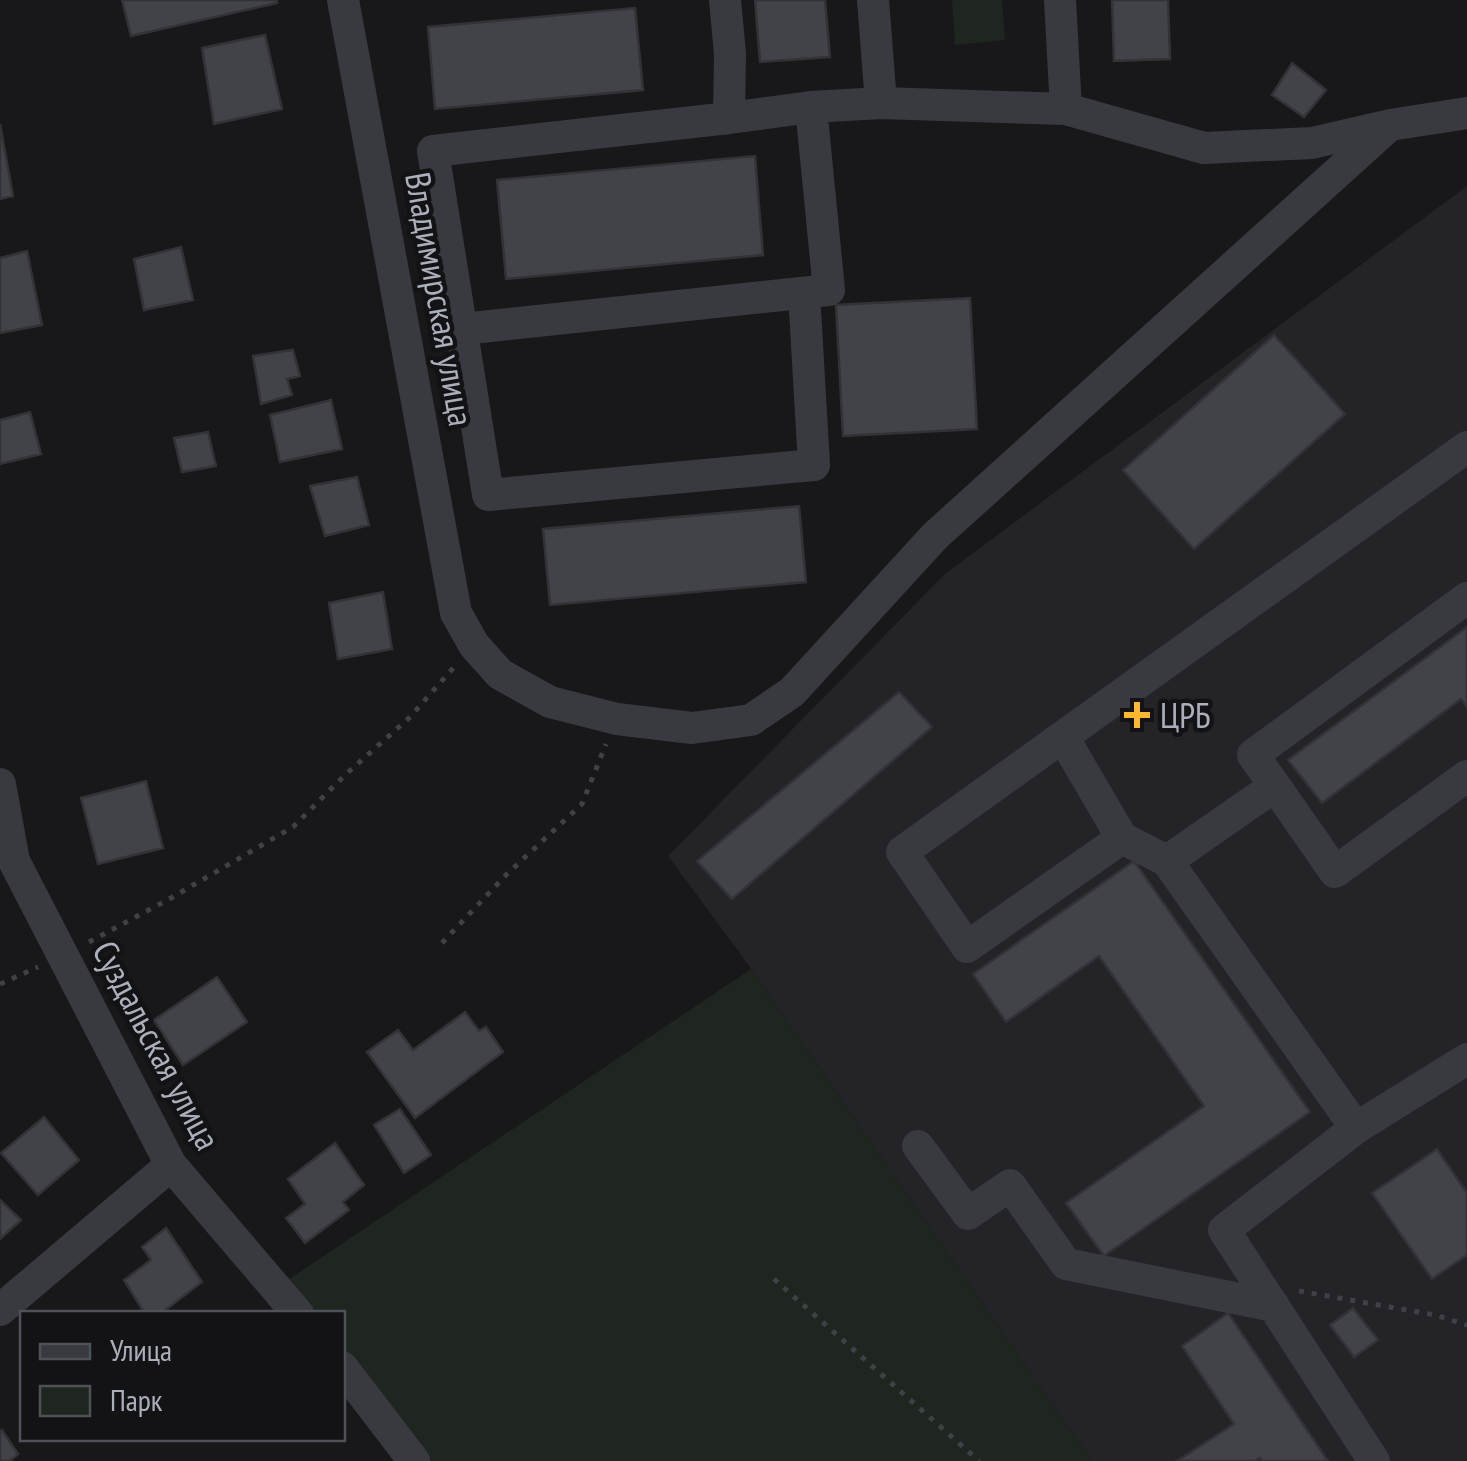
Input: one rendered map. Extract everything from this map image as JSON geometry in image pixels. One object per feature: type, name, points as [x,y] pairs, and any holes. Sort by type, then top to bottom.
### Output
[{"type":"street","name":"Владимирская улица","points":[[343,0],[456,613],[474,645],[500,674],[550,702],[617,719],[692,728],[751,720],[792,692],[936,536],[1390,125]]},
{"type":"street","points":[[725,0],[730,54],[728,118]]},
{"type":"street","points":[[873,0],[881,103]]},
{"type":"street","points":[[1060,0],[1066,109]]},
{"type":"street","points":[[804,293],[814,465],[488,494],[433,151],[811,107],[881,103],[1066,109],[1204,148],[1312,144],[1390,125],[1467,113]]},
{"type":"street","points":[[462,329],[830,290],[811,107]]},
{"type":"street","points":[[1122,838],[968,947],[902,852],[1467,447]]},
{"type":"street","points":[[1467,598],[1253,755],[1336,872],[1467,776]]},
{"type":"street","points":[[1063,737],[1122,838],[1167,861],[1356,1128]]},
{"type":"street","name":"Суздальская улица","points":[[0,784],[14,860],[171,1165],[295,1311]]},
{"type":"street","points":[[1167,861],[1274,786]]},
{"type":"street","points":[[1374,1461],[1224,1230],[1356,1128],[1464,1066]]},
{"type":"street","points":[[918,1146],[968,1214],[1010,1185],[1066,1264],[1266,1295]]},
{"type":"street","points":[[0,1310],[171,1165]]},
{"type":"street","points":[[345,1371],[414,1461]]},
{"type":"path","points":[[0,984],[172,898],[293,827],[409,718],[474,645]]},
{"type":"path","points":[[442,943],[507,874],[582,804],[617,719]]},
{"type":"path","points":[[774,1279],[979,1461]]},
{"type":"path","points":[[1266,1295],[1435,1315],[1467,1324]]},
{"type":"shaded area","name":"ЦРБ","points":[[1467,186],[1467,1461],[1092,1461],[742,956],[668,856],[945,574]]},
{"type":"green space","points":[[952,0],[1002,0],[1005,40],[955,45]]},
{"type":"green space","points":[[751,969],[1092,1461],[413,1461],[345,1370],[345,1311],[296,1311],[276,1288]]},
{"type":"building","points":[[122,0],[277,0],[277,3],[131,36]]},
{"type":"building","points":[[755,0],[825,0],[830,57],[760,62]]},
{"type":"building","points":[[1112,0],[1168,0],[1170,59],[1114,61]]},
{"type":"building","points":[[635,8],[643,90],[435,109],[428,27]]},
{"type":"building","points":[[265,35],[282,109],[214,124],[202,48]]},
{"type":"building","points":[[1292,63],[1326,90],[1304,117],[1272,95]]},
{"type":"building","points":[[0,124],[13,196],[0,199]]},
{"type":"building","points":[[755,156],[763,255],[506,279],[497,180]]},
{"type":"building","points":[[181,247],[193,300],[144,310],[134,259]]},
{"type":"building","points":[[27,251],[42,325],[0,333],[0,258]]},
{"type":"building","points":[[970,298],[977,429],[843,436],[836,305]]},
{"type":"building","points":[[1274,335],[1345,414],[1194,549],[1123,470]]},
{"type":"building","points":[[293,350],[300,376],[287,379],[292,395],[261,404],[253,356]]},
{"type":"building","points":[[331,400],[342,449],[280,462],[270,415]]},
{"type":"building","points":[[30,412],[41,454],[0,464],[0,420]]},
{"type":"building","points":[[208,432],[216,466],[182,472],[174,438]]},
{"type":"building","points":[[357,477],[369,525],[325,536],[310,486]]},
{"type":"building","points":[[799,506],[806,582],[550,605],[543,529]]},
{"type":"building","points":[[383,592],[392,649],[338,659],[329,603]]},
{"type":"building","points":[[1467,627],[1467,707],[1461,699],[1322,803],[1288,760]]},
{"type":"building","points":[[899,692],[932,727],[732,899],[697,861]]},
{"type":"building","points":[[146,781],[163,848],[98,864],[81,798]]},
{"type":"building","points":[[1134,861],[1310,1112],[1104,1256],[1066,1203],[1204,1106],[1099,956],[1006,1022],[973,974]]},
{"type":"building","points":[[217,977],[247,1022],[183,1065],[154,1020]]},
{"type":"building","points":[[465,1012],[479,1031],[486,1027],[503,1052],[415,1118],[367,1052],[398,1030],[413,1050]]},
{"type":"building","points":[[400,1109],[431,1155],[404,1173],[374,1125]]},
{"type":"building","points":[[44,1117],[79,1160],[38,1195],[1,1153]]},
{"type":"building","points":[[335,1143],[364,1185],[343,1202],[349,1210],[305,1243],[286,1218],[305,1204],[288,1179]]},
{"type":"building","points":[[1437,1149],[1467,1193],[1467,1255],[1432,1279],[1372,1193]]},
{"type":"building","points":[[0,1200],[21,1220],[0,1239]]},
{"type":"building","points":[[166,1228],[202,1282],[164,1311],[143,1311],[124,1280],[151,1260],[142,1247]]},
{"type":"building","points":[[1353,1308],[1378,1340],[1354,1357],[1330,1325]]},
{"type":"building","points":[[1228,1313],[1328,1461],[1177,1461],[1234,1424],[1182,1346]]},
{"type":"building","points":[[2,1430],[18,1454],[10,1461],[0,1461]]},
{"type":"place","name":"ЦРБ","points":[[1137,715]]}]
